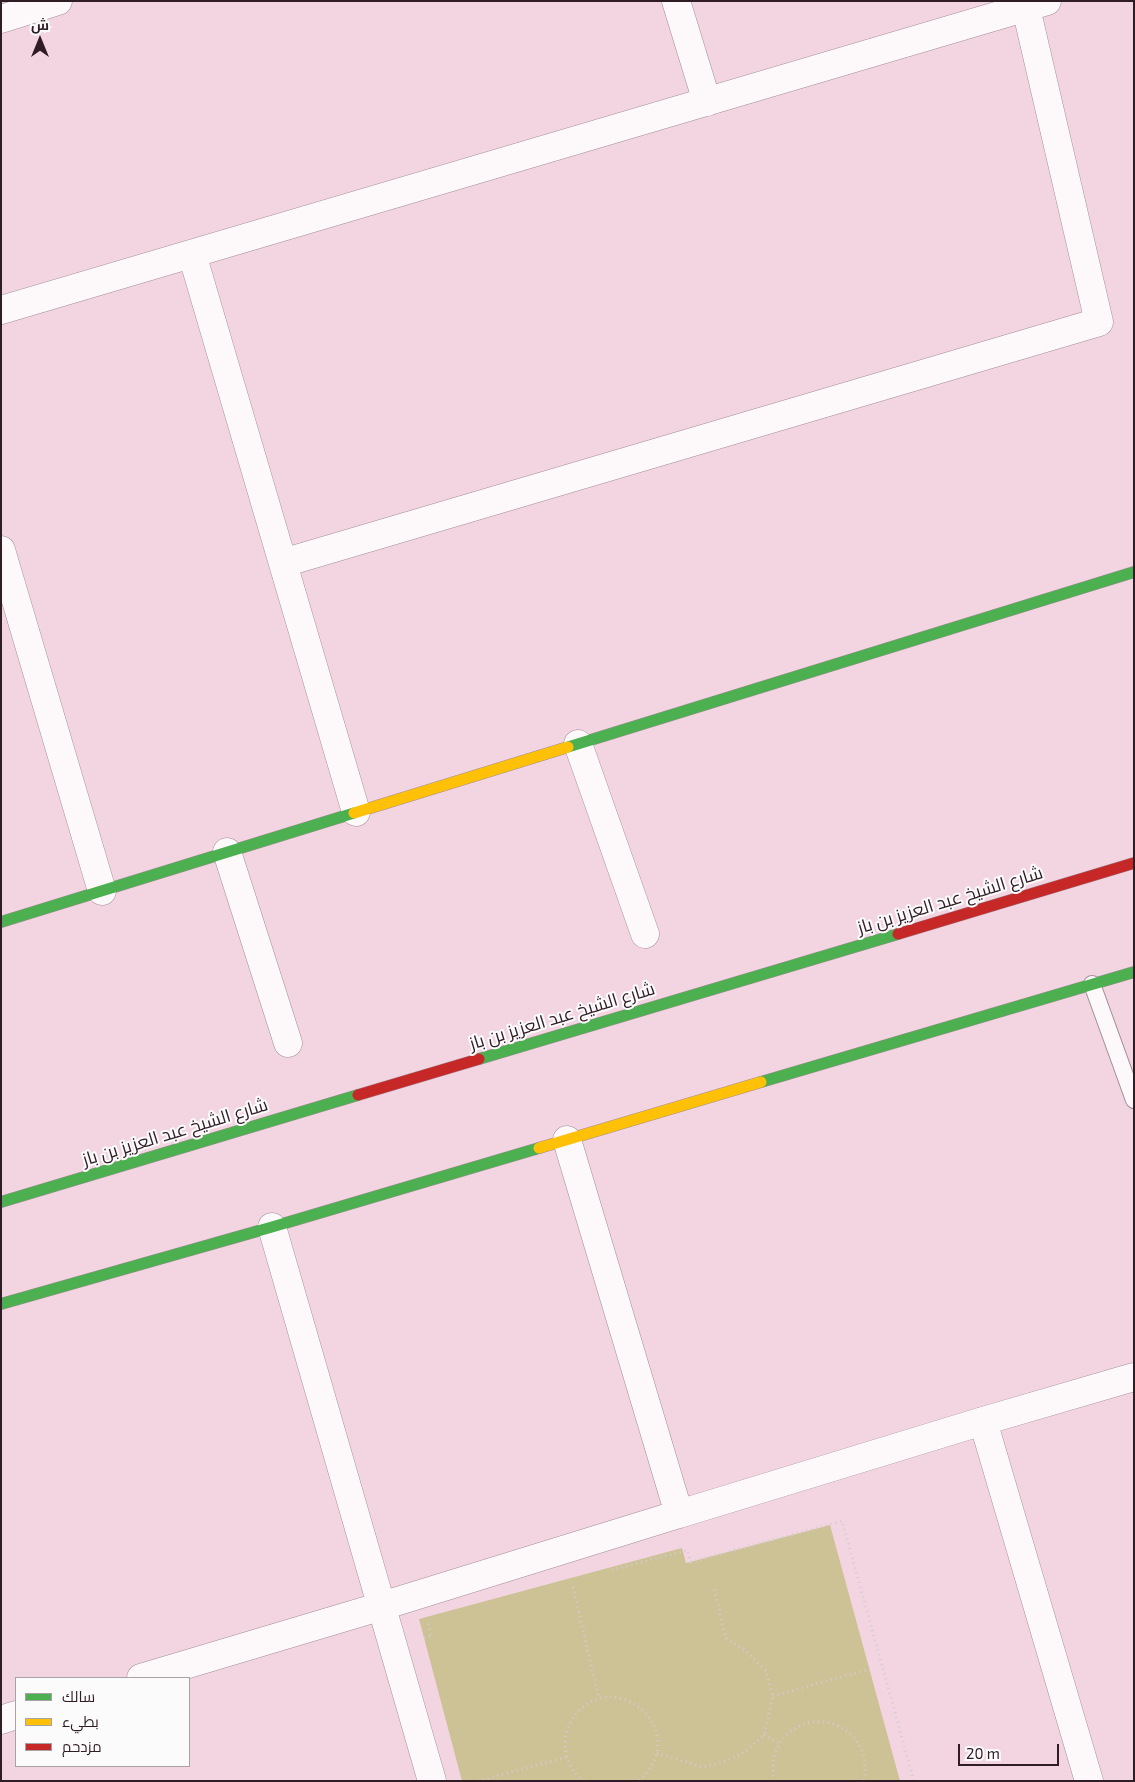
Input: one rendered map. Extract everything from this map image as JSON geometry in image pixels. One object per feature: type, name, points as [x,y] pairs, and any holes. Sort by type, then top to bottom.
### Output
[{"type":"main road","points":[[1,922],[1134,572]]},
{"type":"main road","name":"شارع الشيخ عبد العزيز بن باز","points":[[1,1202],[1134,863]]},
{"type":"main road","points":[[1,1304],[272,1228],[1134,972]]},
{"type":"street","points":[[1,19],[58,1]]},
{"type":"street","points":[[676,1],[706,102]]},
{"type":"street","points":[[1,310],[1037,4],[1099,322],[283,563]]},
{"type":"street","points":[[192,254],[356,812]]},
{"type":"street","points":[[1,550],[102,891]]},
{"type":"street","points":[[578,744],[645,934]]},
{"type":"street","points":[[227,852],[288,1042]]},
{"type":"street","points":[[566,1140],[679,1514]]},
{"type":"street","points":[[272,1228],[432,1781]]},
{"type":"street","points":[[144,1677],[983,1421],[1134,1377]]},
{"type":"street","points":[[983,1421],[1089,1781]]},
{"type":"street","points":[[1,1720],[15,1715]]},
{"type":"lane","points":[[1092,984],[1134,1100]]},
{"type":"path","points":[[610,1571],[687,1550],[691,1562],[842,1521],[914,1781]]},
{"type":"path","points":[[573,1587],[598,1700]]},
{"type":"path","points":[[657,1753],[703,1767],[726,1761],[745,1752],[764,1735],[773,1696],[765,1670],[746,1651],[726,1638],[714,1588]]},
{"type":"path","points":[[418,1639],[432,1636],[428,1620]]},
{"type":"path","points":[[773,1696],[870,1669]]},
{"type":"path","points":[[584,1781],[570,1765],[565,1751],[565,1736],[570,1721],[580,1710],[592,1701],[607,1697],[622,1698],[636,1704],[648,1715],[656,1728],[657,1753],[648,1772],[639,1781]]},
{"type":"path","points":[[775,1781],[773,1774],[774,1758],[779,1743],[789,1732],[802,1724],[817,1721],[832,1723],[846,1729],[857,1740],[864,1753],[866,1768],[864,1781]]},
{"type":"path","points":[[764,1735],[779,1743]]},
{"type":"path","points":[[478,1781],[567,1757]]},
{"type":"shaded area","points":[[830,1525],[900,1781],[462,1781],[419,1619],[682,1548],[686,1563]]},
{"type":"traffic: fast","points":[[568,747],[1134,572]]},
{"type":"traffic: fast","points":[[1,922],[354,813]]},
{"type":"traffic: fast","points":[[479,1059],[898,934]]},
{"type":"traffic: fast","points":[[761,1082],[1134,972]]},
{"type":"traffic: fast","points":[[1,1202],[358,1095]]},
{"type":"traffic: fast","points":[[1,1304],[272,1227],[539,1148]]},
{"type":"traffic: slow","points":[[354,813],[568,747]]},
{"type":"traffic: slow","points":[[539,1148],[761,1082]]},
{"type":"traffic: jam","points":[[898,934],[1134,863]]},
{"type":"traffic: jam","points":[[358,1095],[479,1059]]}]
